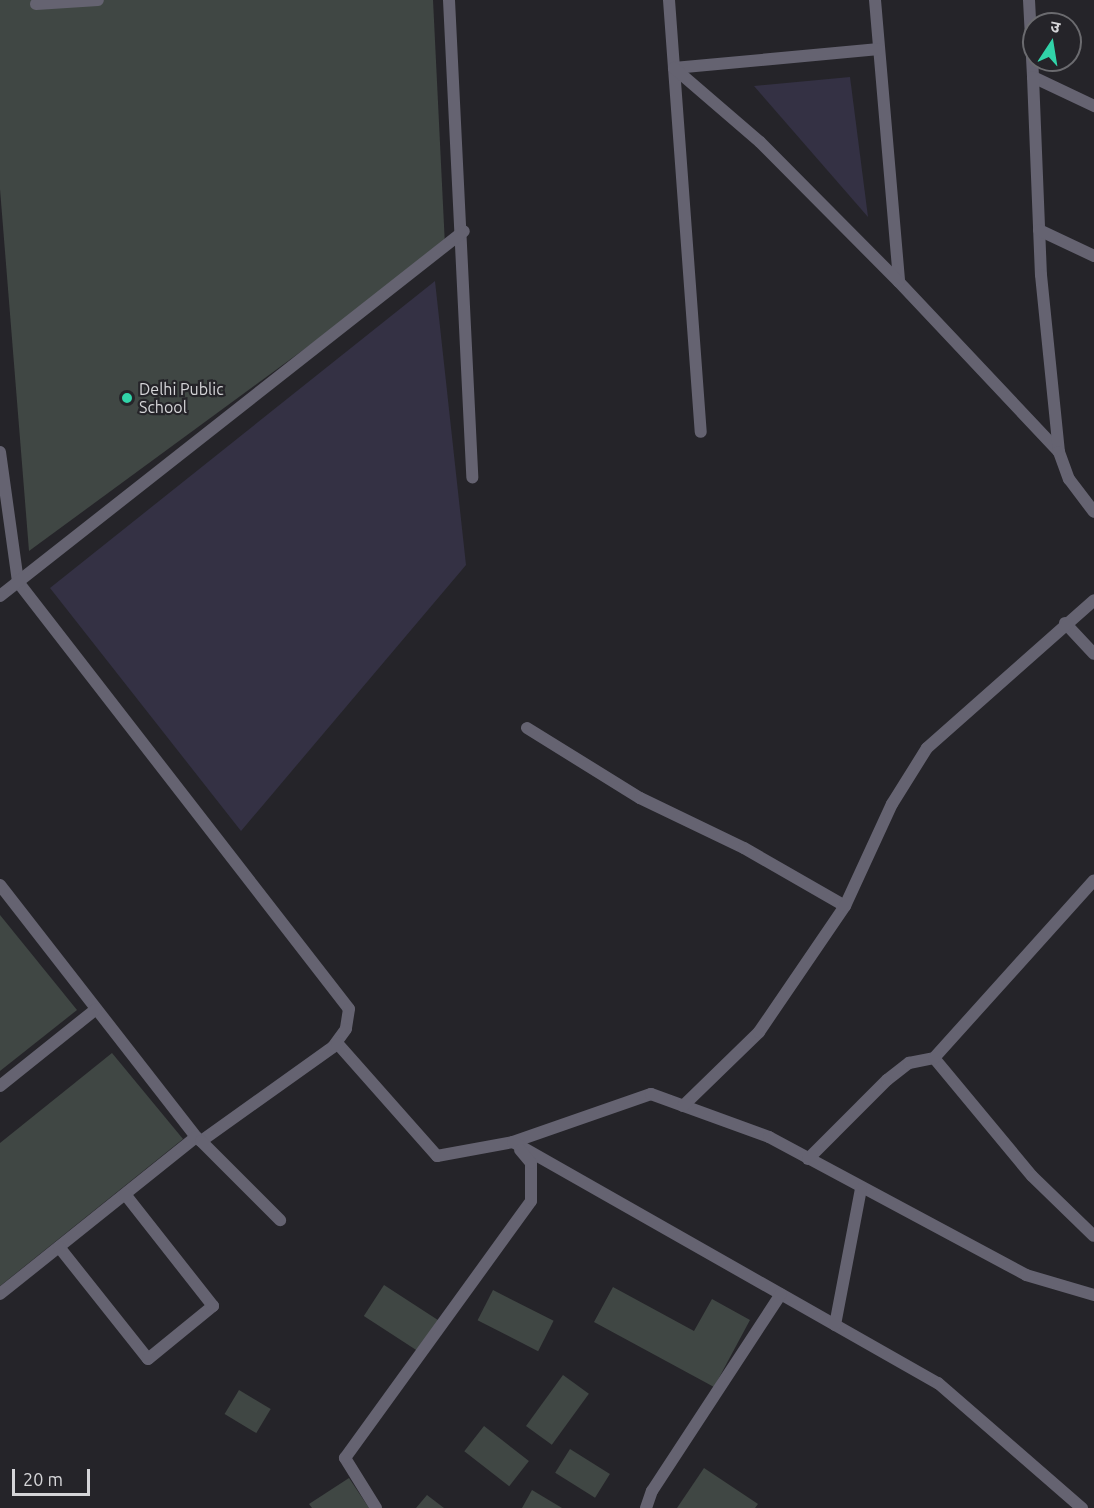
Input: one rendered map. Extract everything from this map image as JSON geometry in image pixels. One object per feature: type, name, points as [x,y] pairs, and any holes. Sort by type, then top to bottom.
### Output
[{"type":"street","points":[[36,4],[98,0]]},
{"type":"street","points":[[449,0],[464,231],[472,477]]},
{"type":"street","points":[[669,0],[701,432]]},
{"type":"street","points":[[875,0],[899,282]]},
{"type":"street","points":[[1029,0],[1039,230],[1059,452],[1070,479],[1094,512]]},
{"type":"street","points":[[674,68],[879,49]]},
{"type":"street","points":[[674,68],[760,142],[899,282],[1059,452]]},
{"type":"street","points":[[1033,77],[1094,106]]},
{"type":"street","points":[[1039,230],[1094,256]]},
{"type":"street","points":[[0,596],[464,231]]},
{"type":"street","points":[[0,452],[18,582],[349,1009],[346,1029],[337,1043],[199,1139],[125,1194],[0,1294]]},
{"type":"street","points":[[683,1106],[759,1032],[845,906],[892,804],[927,748],[1065,623],[1094,600]]},
{"type":"street","points":[[1065,623],[1094,654]]},
{"type":"street","points":[[527,728],[640,798],[744,848],[845,906]]},
{"type":"street","points":[[808,1159],[887,1080],[909,1063],[934,1058],[1094,880]]},
{"type":"street","points":[[0,885],[199,1139],[280,1220]]},
{"type":"street","points":[[0,1086],[96,1009]]},
{"type":"street","points":[[337,1043],[437,1156],[513,1142],[651,1094],[769,1137],[861,1189],[1026,1275],[1094,1295]]},
{"type":"street","points":[[934,1058],[1032,1176],[1094,1236]]},
{"type":"street","points":[[513,1142],[938,1383],[1082,1508]]},
{"type":"street","points":[[376,1508],[345,1458],[531,1201],[531,1163],[513,1142]]},
{"type":"street","points":[[835,1325],[861,1189]]},
{"type":"street","points":[[59,1247],[148,1359],[213,1306],[125,1194]]},
{"type":"street","points":[[646,1508],[652,1491],[781,1294]]},
{"type":"shaded area","points":[[850,77],[868,217],[754,86]]},
{"type":"shaded area","points":[[435,281],[466,565],[241,831],[50,588]]},
{"type":"building","name":"Delhi Public School","points":[[0,0],[433,0],[445,246],[29,551],[0,189]]},
{"type":"building","points":[[0,915],[77,1010],[0,1071]]},
{"type":"building","points":[[112,1053],[183,1139],[0,1286],[0,1143]]},
{"type":"building","points":[[384,1285],[440,1321],[420,1353],[364,1316]]},
{"type":"building","points":[[613,1287],[694,1331],[712,1299],[750,1320],[714,1387],[594,1322]]},
{"type":"building","points":[[493,1290],[554,1321],[538,1351],[478,1320]]},
{"type":"building","points":[[563,1375],[589,1394],[552,1445],[526,1426]]},
{"type":"building","points":[[239,1390],[271,1409],[256,1433],[225,1414]]},
{"type":"building","points":[[484,1426],[529,1461],[509,1486],[464,1451]]},
{"type":"building","points":[[570,1449],[610,1474],[595,1498],[555,1473]]},
{"type":"building","points":[[704,1468],[758,1504],[755,1508],[677,1508]]},
{"type":"building","points":[[349,1478],[369,1508],[312,1508],[309,1504]]},
{"type":"building","points":[[532,1490],[562,1508],[522,1508]]},
{"type":"building","points":[[427,1495],[444,1508],[416,1508]]},
{"type":"place","name":"Delhi Public School","points":[[127,398]]}]
